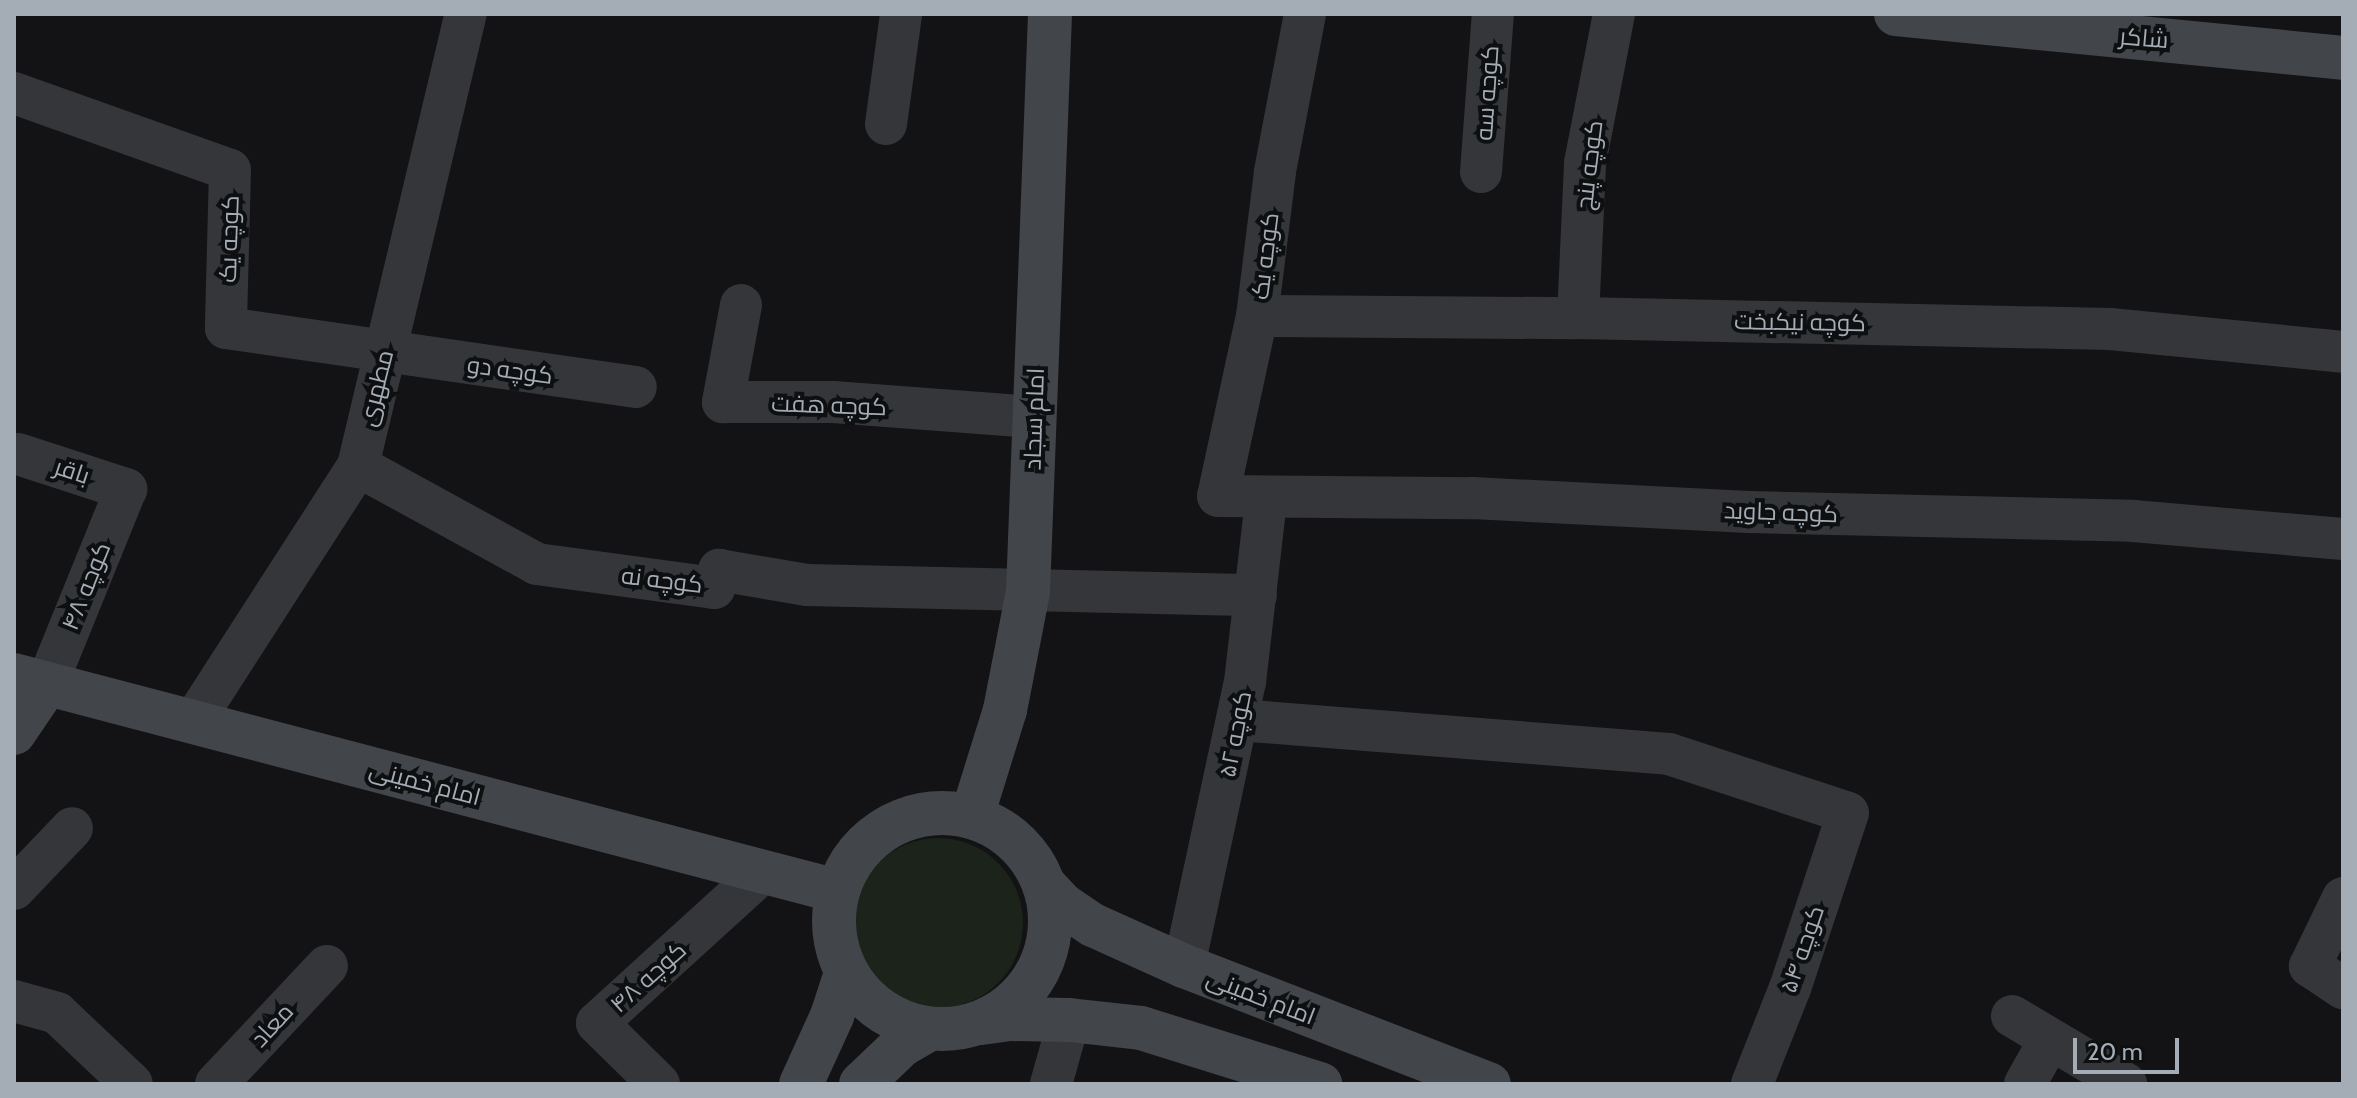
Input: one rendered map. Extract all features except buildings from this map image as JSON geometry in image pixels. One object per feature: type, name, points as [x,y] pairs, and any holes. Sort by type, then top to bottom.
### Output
[{"type":"main road","name":"امام سجاد","points":[[972,816],[1005,710],[1028,592],[1050,14]]},
{"type":"main road","name":"شاکر","points":[[1896,14],[2128,25],[2343,58]]},
{"type":"main road","name":"امام خمینی","points":[[31,680],[837,891]]},
{"type":"main road","points":[[14,733],[31,680]]},
{"type":"main road","points":[[975,1024],[1005,1009],[1030,985],[1040,965],[1051,921],[1046,887],[1030,856],[1004,831],[972,816],[927,814],[905,818],[875,835],[851,860],[837,891],[833,919],[835,947],[846,973],[867,1001],[896,1020],[930,1029],[975,1024],[1010,1019],[1069,1020],[1141,1028],[1320,1084]]},
{"type":"main road","name":"امام خمینی","points":[[1046,887],[1063,905],[1093,925],[1184,966],[1489,1084]]},
{"type":"main road","points":[[801,1084],[832,1016],[846,973]]},
{"type":"main road","points":[[861,1084],[902,1045],[930,1029]]},
{"type":"street","name":"مطهری","points":[[193,722],[358,466],[466,14]]},
{"type":"street","points":[[886,124],[901,14]]},
{"type":"street","name":"کوچه یک","points":[[1218,496],[1257,316],[1275,172],[1305,14]]},
{"type":"street","name":"کوچه سه","points":[[1481,172],[1493,14]]},
{"type":"street","name":"کوچه پنج","points":[[1578,318],[1585,163],[1614,14]]},
{"type":"street","name":"کوچه یک","points":[[14,93],[230,170],[226,328],[385,352]]},
{"type":"street","name":"کوچه هفت","points":[[741,305],[723,402],[833,402],[1033,417]]},
{"type":"street","name":"کوچه نیکبخت","points":[[1257,316],[1578,318],[2110,329],[2343,352]]},
{"type":"street","name":"کوچه دو","points":[[385,352],[636,387]]},
{"type":"street","name":"باقر","points":[[18,454],[126,489]]},
{"type":"street","name":"کوچه نه","points":[[358,466],[537,564],[714,588],[719,570],[807,585],[1028,592]]},
{"type":"street","name":"کوچه ۴۸","points":[[31,680],[126,489]]},
{"type":"street","name":"کوچه جاوید","points":[[1218,496],[1266,500],[1472,498],[1749,512],[2133,521],[2343,539]]},
{"type":"street","name":"کوچه ۵۲","points":[[1184,966],[1238,720],[1266,500]]},
{"type":"street","points":[[1028,592],[1256,595]]},
{"type":"street","name":"کوچه ۵۴","points":[[1238,720],[1669,754],[1848,813],[1790,988],[1752,1084]]},
{"type":"street","points":[[14,889],[72,828]]},
{"type":"street","name":"کوچه ۴۸","points":[[659,1084],[597,1023],[763,872]]},
{"type":"street","points":[[2343,898],[2310,966],[2343,988]]},
{"type":"street","name":"معاد","points":[[216,1084],[327,966]]},
{"type":"street","points":[[14,1001],[57,1013],[132,1084]]},
{"type":"street","points":[[2012,1016],[2126,1084]]},
{"type":"street","points":[[1051,1084],[1069,1020]]},
{"type":"street","points":[[2025,1084],[2050,1039]]},
{"type":"shaded area","points":[[938,838],[971,844],[998,863],[1017,890],[1023,923],[1017,956],[998,983],[971,1002],[938,1008],[905,1002],[878,983],[859,956],[853,923],[859,890],[878,863],[905,844]]}]
